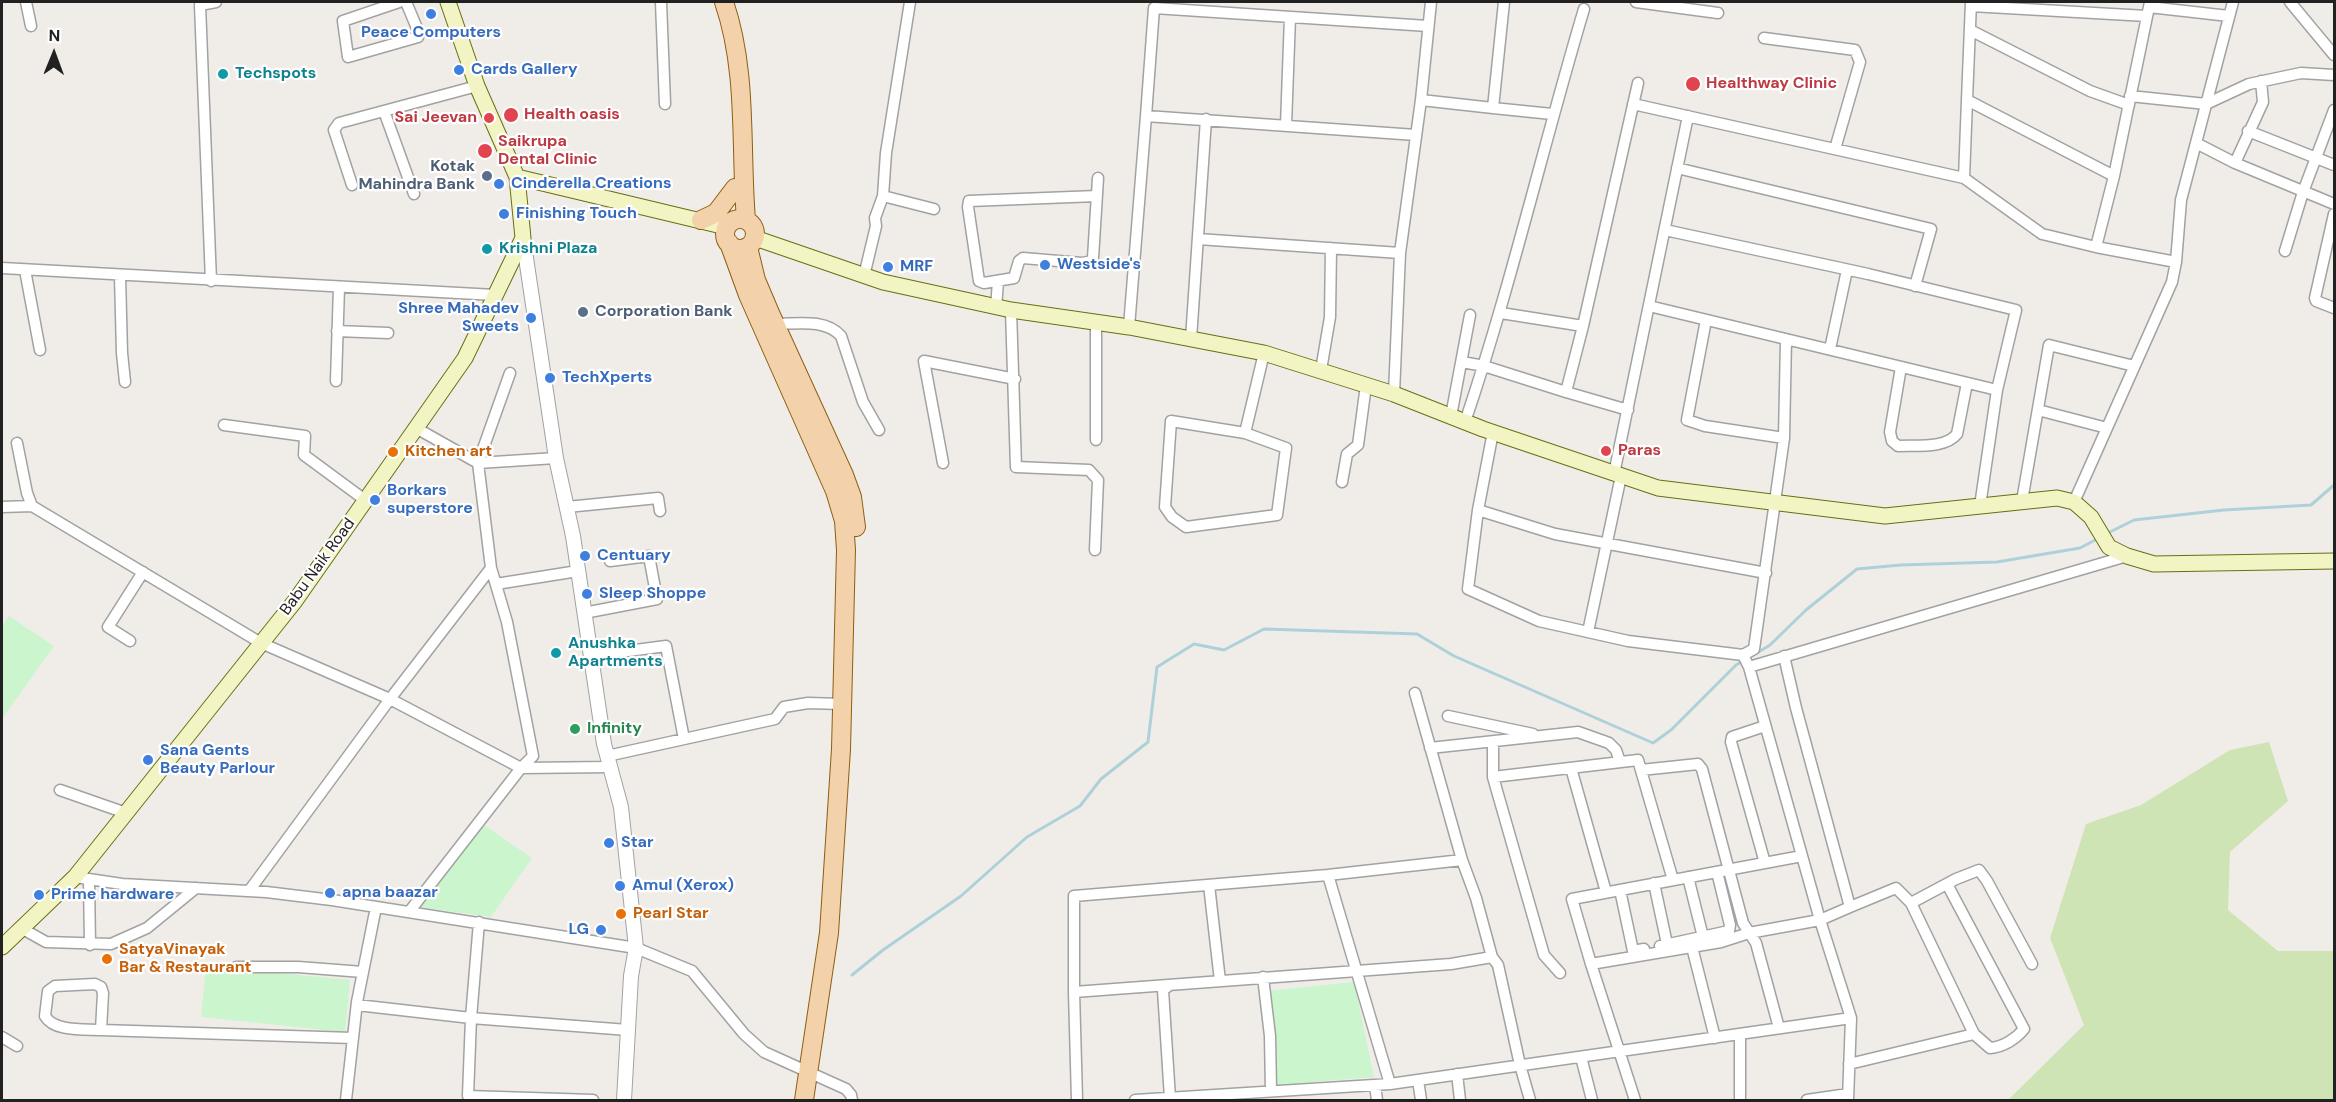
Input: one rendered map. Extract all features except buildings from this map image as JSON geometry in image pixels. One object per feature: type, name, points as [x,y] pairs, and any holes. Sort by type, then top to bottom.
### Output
[{"type":"main road","points":[[447,2],[477,86],[517,177],[524,238]]},
{"type":"main road","points":[[713,2],[726,50],[732,102],[734,227],[739,249],[752,242],[883,282],[1004,309],[1129,327],[1264,353],[1394,394],[1493,432],[1658,488],[1885,516],[2057,498],[2074,502],[2091,517],[2109,547],[2127,556],[2154,564],[2334,561]]},
{"type":"main road","points":[[724,2],[738,54],[734,227],[748,294],[836,491],[844,521],[846,550],[842,704],[829,933],[814,1074],[816,1101]]},
{"type":"main road","points":[[517,177],[734,227],[753,225],[752,242],[756,280],[852,497],[857,534],[844,890],[839,948],[814,1074],[804,1101]]},
{"type":"main road","points":[[701,220],[716,213],[735,188]]},
{"type":"main road","name":"Babu Naik Road","points":[[2,947],[21,928],[82,878],[126,813],[295,601],[465,358],[524,238]]},
{"type":"street","points":[[26,2],[31,26]]},
{"type":"street","points":[[211,281],[200,5],[216,2]]},
{"type":"street","points":[[399,2],[342,21],[348,57],[418,37],[419,33],[405,2]]},
{"type":"street","points":[[661,2],[665,104]]},
{"type":"street","points":[[864,276],[876,226],[875,218],[883,196],[886,153],[910,2]]},
{"type":"street","points":[[1394,394],[1400,253],[1421,100],[1431,2]]},
{"type":"street","points":[[1492,108],[1504,2]]},
{"type":"street","points":[[1636,2],[1718,13]]},
{"type":"street","points":[[2074,502],[2172,282],[2181,200],[2233,2]]},
{"type":"street","points":[[2290,2],[2334,56]]},
{"type":"street","points":[[1964,178],[1971,4],[2149,8],[2229,15]]},
{"type":"street","points":[[1129,327],[1154,8],[1428,26]]},
{"type":"street","points":[[2096,247],[2114,176],[2149,8]]},
{"type":"street","points":[[1458,419],[1484,366],[1501,313],[1552,114],[1584,9]]},
{"type":"street","points":[[1286,125],[1290,17]]},
{"type":"street","points":[[1970,30],[2090,91],[2129,101],[2206,104],[2249,84],[2261,81],[2301,73],[2334,75]]},
{"type":"street","points":[[1764,38],[1855,50],[1858,53],[1860,62],[1835,149]]},
{"type":"street","points":[[2235,163],[2263,102],[2261,81]]},
{"type":"street","points":[[1566,392],[1638,83]]},
{"type":"street","points":[[352,185],[334,130],[339,123],[477,86]]},
{"type":"street","points":[[1421,100],[1552,114]]},
{"type":"street","points":[[1967,100],[2114,176]]},
{"type":"street","points":[[1633,104],[1964,178],[2042,234],[2176,262]]},
{"type":"street","points":[[2285,251],[2303,192],[2334,110]]},
{"type":"street","points":[[384,111],[414,194]]},
{"type":"street","points":[[1146,116],[1206,118],[1416,135]]},
{"type":"street","points":[[1588,632],[1607,544],[1628,410],[1688,116]]},
{"type":"street","points":[[1191,339],[1206,118]]},
{"type":"street","points":[[2248,131],[2334,165]]},
{"type":"street","points":[[2196,143],[2235,163],[2334,204]]},
{"type":"street","points":[[1677,168],[1931,229],[1915,286]]},
{"type":"street","points":[[1097,196],[969,201],[978,278],[984,284],[1014,278],[1019,261],[1023,258],[1082,263],[1092,261],[1097,196],[1098,178]]},
{"type":"street","points":[[883,196],[934,209]]},
{"type":"street","points":[[2334,214],[2315,298],[2319,303],[2334,308]]},
{"type":"street","points":[[1665,230],[2016,310],[1997,390],[1980,506]]},
{"type":"street","points":[[524,238],[556,458],[567,507],[609,762],[621,807],[636,948],[631,976],[624,1101]]},
{"type":"street","points":[[1198,239],[1400,253]]},
{"type":"street","points":[[1321,370],[1330,317],[1331,248]]},
{"type":"street","points":[[2,268],[495,295]]},
{"type":"street","points":[[25,270],[39,350]]},
{"type":"street","points":[[1830,350],[1848,270]]},
{"type":"street","points":[[120,276],[125,382]]},
{"type":"street","points":[[998,282],[1015,379],[1016,467],[1089,470],[1098,480],[1095,550]]},
{"type":"street","points":[[336,381],[339,287]]},
{"type":"street","points":[[1649,306],[1997,390]]},
{"type":"street","points":[[1501,313],[1583,326]]},
{"type":"street","points":[[1458,419],[1462,362],[1470,315]]},
{"type":"street","points":[[1706,320],[1687,420],[1705,426],[1784,438]]},
{"type":"street","points":[[1096,322],[1096,440]]},
{"type":"street","points":[[775,324],[817,323],[836,331],[841,336],[863,402],[879,430]]},
{"type":"street","points":[[337,331],[388,333]]},
{"type":"street","points":[[1493,432],[1478,510],[1468,589],[1539,621],[1628,641],[1743,655],[1754,649],[1776,503],[1784,438],[1786,339]]},
{"type":"street","points":[[2022,501],[2049,345],[2134,366]]},
{"type":"street","points":[[1245,434],[1264,353]]},
{"type":"street","points":[[943,463],[924,361],[1015,379]]},
{"type":"street","points":[[1462,362],[1484,366],[1628,410]]},
{"type":"street","points":[[1901,367],[1890,432],[1892,441],[1898,446],[1945,443],[1952,440],[1956,434],[1967,383]]},
{"type":"street","points":[[409,912],[521,768],[533,756],[507,622],[491,568],[478,463],[510,373]]},
{"type":"street","points":[[1342,482],[1347,454],[1358,445],[1366,385]]},
{"type":"street","points":[[2038,410],[2107,428]]},
{"type":"street","points":[[1171,421],[1245,434],[1286,448],[1277,514],[1186,527],[1172,517],[1165,507],[1171,421]]},
{"type":"street","points":[[224,425],[305,436],[304,455],[365,500]]},
{"type":"street","points":[[416,428],[478,463],[556,458]]},
{"type":"street","points":[[17,443],[27,493],[32,506]]},
{"type":"street","points":[[567,507],[658,498],[660,511]]},
{"type":"street","points":[[2,507],[32,506],[261,643],[390,699],[521,768],[609,762],[684,739],[775,719],[784,707],[808,703],[842,704]]},
{"type":"street","points":[[1478,510],[1556,534],[1766,573]]},
{"type":"street","points":[[584,613],[657,599],[649,556],[610,561]]},
{"type":"street","points":[[1749,667],[2127,556]]},
{"type":"street","points":[[249,891],[390,699],[491,568]]},
{"type":"street","points":[[496,584],[578,571]]},
{"type":"street","points":[[130,641],[108,627],[143,572]]},
{"type":"street","points":[[590,656],[666,646],[684,739]]},
{"type":"street","points":[[1743,655],[1749,667],[1820,920],[1851,1018],[1848,1098],[1807,1101]]},
{"type":"street","points":[[1784,656],[1850,907]]},
{"type":"street","points":[[1415,693],[1462,860],[1476,898],[1492,957],[1498,965],[1530,1101]]},
{"type":"street","points":[[1448,716],[1543,736]]},
{"type":"street","points":[[1765,726],[1737,733],[1732,737],[1731,742],[1766,863]]},
{"type":"street","points":[[1430,748],[1578,732],[1609,743],[1616,750],[1620,762]]},
{"type":"street","points":[[1493,742],[1493,777],[1544,955],[1560,974]]},
{"type":"street","points":[[1493,777],[1638,760],[1673,880]]},
{"type":"street","points":[[1641,770],[1698,764],[1702,770],[1743,923],[1756,943],[1779,1028]]},
{"type":"street","points":[[1571,768],[1606,892]]},
{"type":"street","points":[[60,790],[126,813]]},
{"type":"street","points":[[1635,1101],[1572,899],[1802,856]]},
{"type":"street","points":[[1077,1101],[1074,896],[1328,875],[1462,860]]},
{"type":"street","points":[[1911,903],[1979,870],[2032,964]]},
{"type":"street","points":[[1620,890],[1633,951],[1729,931],[1731,925],[1717,872]]},
{"type":"street","points":[[1328,875],[1390,1084]]},
{"type":"street","points":[[1689,877],[1703,937]]},
{"type":"street","points":[[90,945],[82,878],[122,885],[249,891],[479,922],[636,948],[692,971],[744,1034],[764,1052],[846,1089],[852,1101]]},
{"type":"street","points":[[1654,884],[1667,944]]},
{"type":"street","points":[[1591,964],[1722,942],[1749,933],[1820,920],[1896,888],[1911,903],[1974,1034],[1990,1048],[1997,1048],[2017,1037],[2024,1029],[1947,884]]},
{"type":"street","points":[[1209,885],[1220,981]]},
{"type":"street","points":[[21,928],[46,942],[111,944],[147,928],[196,888]]},
{"type":"street","points":[[346,1101],[357,1005],[376,908]]},
{"type":"street","points":[[479,922],[471,1018],[468,1096],[593,1101]]},
{"type":"street","points":[[1692,947],[1715,1038]]},
{"type":"street","points":[[1074,992],[1451,964],[1492,957]]},
{"type":"street","points":[[236,967],[298,967],[363,972]]},
{"type":"street","points":[[1263,977],[1270,1036],[1271,1091]]},
{"type":"street","points":[[101,1030],[103,993],[101,987],[95,984],[56,986],[48,991],[45,1012],[47,1020],[61,1027],[101,1030],[353,1038]]},
{"type":"street","points":[[1170,985],[1163,990],[1170,1098]]},
{"type":"street","points":[[357,1005],[471,1018],[628,1030]]},
{"type":"street","points":[[1135,1101],[1230,1097],[1271,1091],[1390,1084],[1851,1018]]},
{"type":"street","points":[[1740,1034],[1740,1101]]},
{"type":"street","points":[[1849,1064],[1974,1034]]},
{"type":"street","points":[[2,1037],[17,1046]]},
{"type":"street","points":[[1581,1057],[1592,1101]]},
{"type":"street","points":[[1457,1074],[1460,1101]]},
{"type":"street","points":[[1418,1080],[1420,1101]]},
{"type":"street","points":[[1375,1085],[1377,1101]]},
{"type":"green space","points":[[9,616],[54,646],[2,719],[2,626]]},
{"type":"green space","points":[[2269,742],[2288,801],[2230,852],[2228,910],[2278,951],[2334,951],[2334,1100],[2008,1100],[2084,1025],[2050,938],[2086,824],[2141,805],[2230,750]]},
{"type":"green space","points":[[481,823],[532,858],[491,917],[421,907]]},
{"type":"green space","points":[[206,966],[350,980],[345,1032],[201,1017]]},
{"type":"green space","points":[[1354,982],[1374,1077],[1275,1085],[1267,991]]},
{"type":"waterway","points":[[2108,533],[2134,520],[2224,510],[2311,505],[2334,485]]},
{"type":"waterway","points":[[1757,653],[1770,645],[1806,610],[1857,569],[1997,562],[2080,548],[2099,538]]},
{"type":"waterway","points":[[852,975],[883,950],[961,896],[1027,837],[1080,806],[1101,779],[1148,742],[1157,667],[1194,644],[1224,650],[1264,629],[1417,634],[1454,656],[1653,743],[1671,730],[1736,665],[1743,661]]},
{"type":"place","name":"Peace Computers","points":[[431,14]]},
{"type":"place","name":"Cards Gallery","points":[[459,70]]},
{"type":"place","name":"Techspots","points":[[223,74]]},
{"type":"place","name":"Healthway Clinic","points":[[1693,84]]},
{"type":"place","name":"Health oasis","points":[[511,115]]},
{"type":"place","name":"Sai Jeevan","points":[[489,118]]},
{"type":"place","name":"Saikrupa Dental Clinic","points":[[485,151]]},
{"type":"place","name":"Kotak Mahindra Bank","points":[[487,176]]},
{"type":"place","name":"Cinderella Creations","points":[[499,184]]},
{"type":"place","name":"Finishing Touch","points":[[504,214]]},
{"type":"place","name":"Krishni Plaza","points":[[487,249]]},
{"type":"place","name":"Westside's","points":[[1045,265]]},
{"type":"place","name":"MRF","points":[[888,267]]},
{"type":"place","name":"Corporation Bank","points":[[583,312]]},
{"type":"place","name":"Shree Mahadev Sweets","points":[[531,318]]},
{"type":"place","name":"TechXperts","points":[[550,378]]},
{"type":"place","name":"Paras","points":[[1606,451]]},
{"type":"place","name":"Kitchen art","points":[[393,452]]},
{"type":"place","name":"Borkars superstore","points":[[375,500]]},
{"type":"place","name":"Centuary","points":[[585,556]]},
{"type":"place","name":"Sleep Shoppe","points":[[587,594]]},
{"type":"place","name":"Anushka Apartments","points":[[556,653]]},
{"type":"place","name":"Infinity","points":[[575,729]]},
{"type":"place","name":"Sana Gents Beauty Parlour","points":[[148,760]]},
{"type":"place","name":"Star","points":[[609,843]]},
{"type":"place","name":"Amul (Xerox)","points":[[620,886]]},
{"type":"place","name":"apna baazar","points":[[330,893]]},
{"type":"place","name":"Prime hardware","points":[[39,895]]},
{"type":"place","name":"Pearl Star","points":[[621,914]]},
{"type":"place","name":"LG","points":[[601,930]]},
{"type":"place","name":"SatyaVinayak Bar & Restaurant","points":[[107,959]]}]
